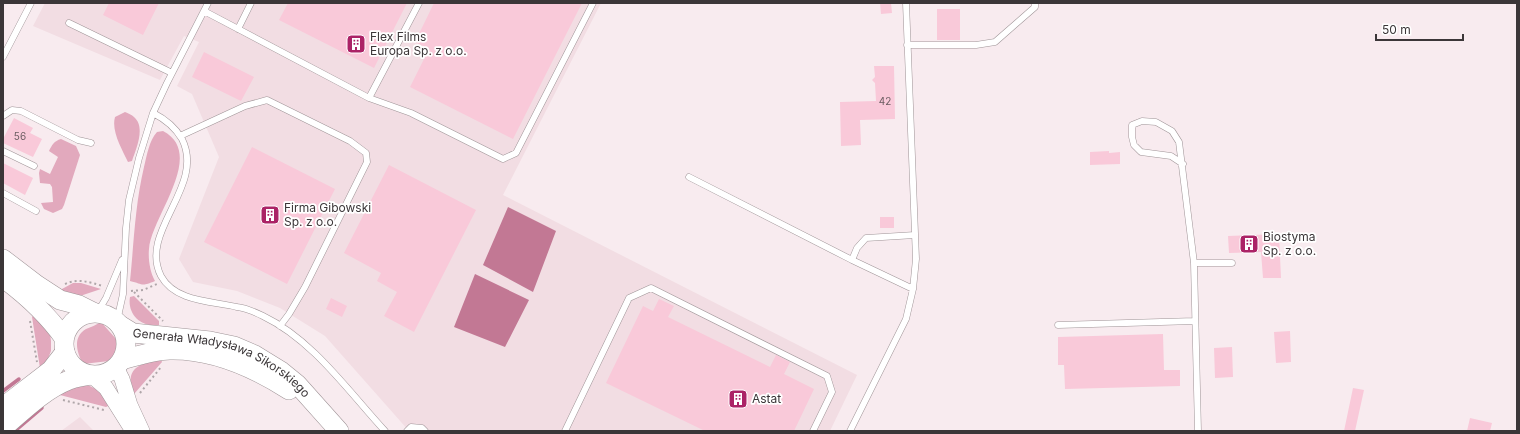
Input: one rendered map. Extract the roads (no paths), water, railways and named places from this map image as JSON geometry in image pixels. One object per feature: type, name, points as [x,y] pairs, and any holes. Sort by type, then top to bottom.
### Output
[{"type":"main road","points":[[3,259],[37,285],[60,300],[108,315],[118,323],[126,336],[124,355],[119,364],[103,374],[70,379],[64,382],[42,396],[3,428]]},
{"type":"main road","points":[[3,278],[36,305],[56,327],[65,345],[70,362],[81,372],[90,375]]},
{"type":"main road","points":[[3,407],[50,370],[65,345],[69,326],[79,317],[95,312]]},
{"type":"main road","name":"Generała Władysława Sikorskiego","points":[[118,323],[133,333],[210,341],[234,346],[265,360],[282,370],[297,384],[339,431]]},
{"type":"main road","name":"Generała Władysława Sikorskiego","points":[[119,364],[151,352],[170,350],[190,351],[216,356],[252,369],[277,382],[317,407]]},
{"type":"street","points":[[119,364],[130,405],[142,431]]},
{"type":"street","points":[[90,375],[106,388],[133,431]]},
{"type":"lane","points":[[3,57],[31,3]]},
{"type":"lane","points":[[118,323],[123,294],[124,255],[130,200],[139,158],[154,113],[172,73],[208,3]]},
{"type":"lane","points":[[238,29],[251,3]]},
{"type":"lane","points":[[369,98],[419,3]]},
{"type":"lane","points":[[204,11],[369,98],[411,113],[503,159],[516,153],[593,3]]},
{"type":"lane","points":[[850,431],[906,319],[913,289],[916,259],[906,3]]},
{"type":"lane","points":[[908,45],[976,45],[995,42],[1035,7],[1035,3]]},
{"type":"lane","points":[[69,23],[172,73]]},
{"type":"lane","points":[[180,136],[245,106],[267,100],[350,141],[366,153],[367,162],[305,287],[280,326]]},
{"type":"lane","points":[[3,116],[12,110],[21,111],[78,140],[91,143]]},
{"type":"lane","points":[[154,113],[166,120],[180,136],[185,145],[187,157],[187,167],[182,186],[157,247],[158,268],[168,286],[190,298],[239,307],[262,316],[280,326],[303,343],[321,360],[385,431]]},
{"type":"lane","points":[[1183,164],[1172,156],[1141,152],[1134,145],[1132,125],[1142,121],[1156,122],[1172,131],[1180,142],[1183,164],[1194,263],[1198,431]]},
{"type":"lane","points":[[3,151],[34,166]]},
{"type":"lane","points":[[689,177],[852,260],[913,289]]},
{"type":"lane","points":[[3,193],[36,210]]},
{"type":"lane","points":[[852,260],[857,248],[866,238],[915,235]]},
{"type":"lane","points":[[95,312],[106,298],[124,255]]},
{"type":"lane","points":[[1194,263],[1232,263]]},
{"type":"lane","points":[[565,431],[629,298],[651,288],[827,376],[832,392],[812,431]]},
{"type":"lane","points":[[1058,325],[1195,321]]},
{"type":"lane","points":[[408,431],[411,427],[422,428],[425,431]]},
{"type":"waterway","points":[[3,391],[19,379]]},
{"type":"waterway","points":[[15,431],[42,408]]},
{"type":"place","name":"Flex Films Europa Sp. z o.o.","points":[[356,44]]},
{"type":"place","name":"Firma Gibowski Sp. z o.o.","points":[[270,215]]},
{"type":"place","name":"Biostyma Sp. z o.o.","points":[[1249,244]]},
{"type":"place","name":"Astat","points":[[738,399]]}]
